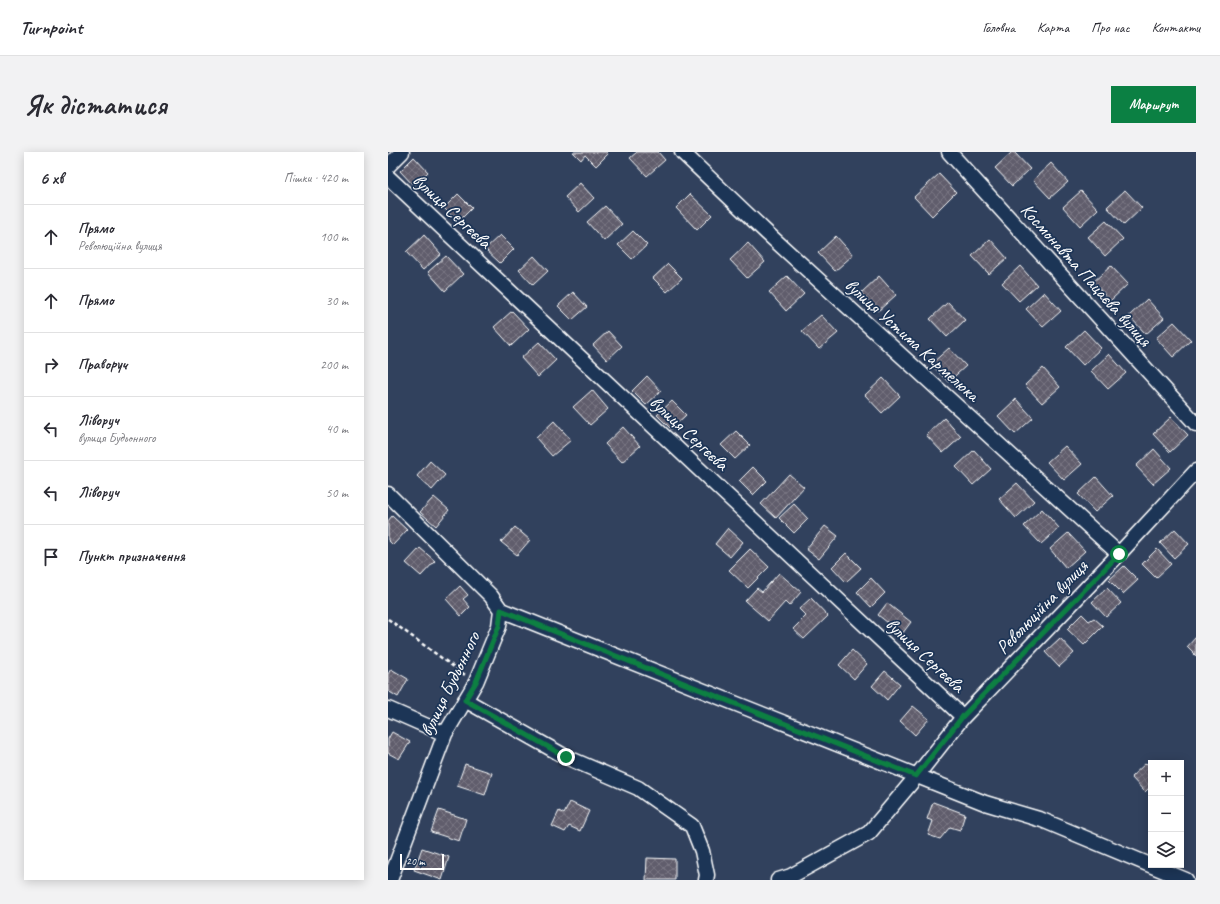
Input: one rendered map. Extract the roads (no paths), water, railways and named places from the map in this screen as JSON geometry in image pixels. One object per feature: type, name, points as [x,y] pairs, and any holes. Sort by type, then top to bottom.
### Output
[{"type":"street","points":[[388,166],[402,152]]},
{"type":"street","name":"вулиця Устима Кармелюка","points":[[682,152],[767,234],[1119,554]]},
{"type":"street","name":"Космонавта Пацаєва вулиця","points":[[949,152],[1196,424]]},
{"type":"street","name":"вулиця Сергєєва","points":[[388,177],[963,716]]},
{"type":"street","name":"Революційна вулиця","points":[[778,880],[791,876],[868,833],[916,776],[963,716],[1119,554],[1196,471]]},
{"type":"street","points":[[388,494],[491,596],[501,610],[985,803],[1042,820],[1186,880]]},
{"type":"street","name":"вулиця Будьонного","points":[[390,880],[445,734],[476,682],[499,626],[501,610]]},
{"type":"street","points":[[465,700],[566,757],[638,788],[692,826],[702,851],[707,875],[706,880]]},
{"type":"street","points":[[388,709],[445,734]]}]
